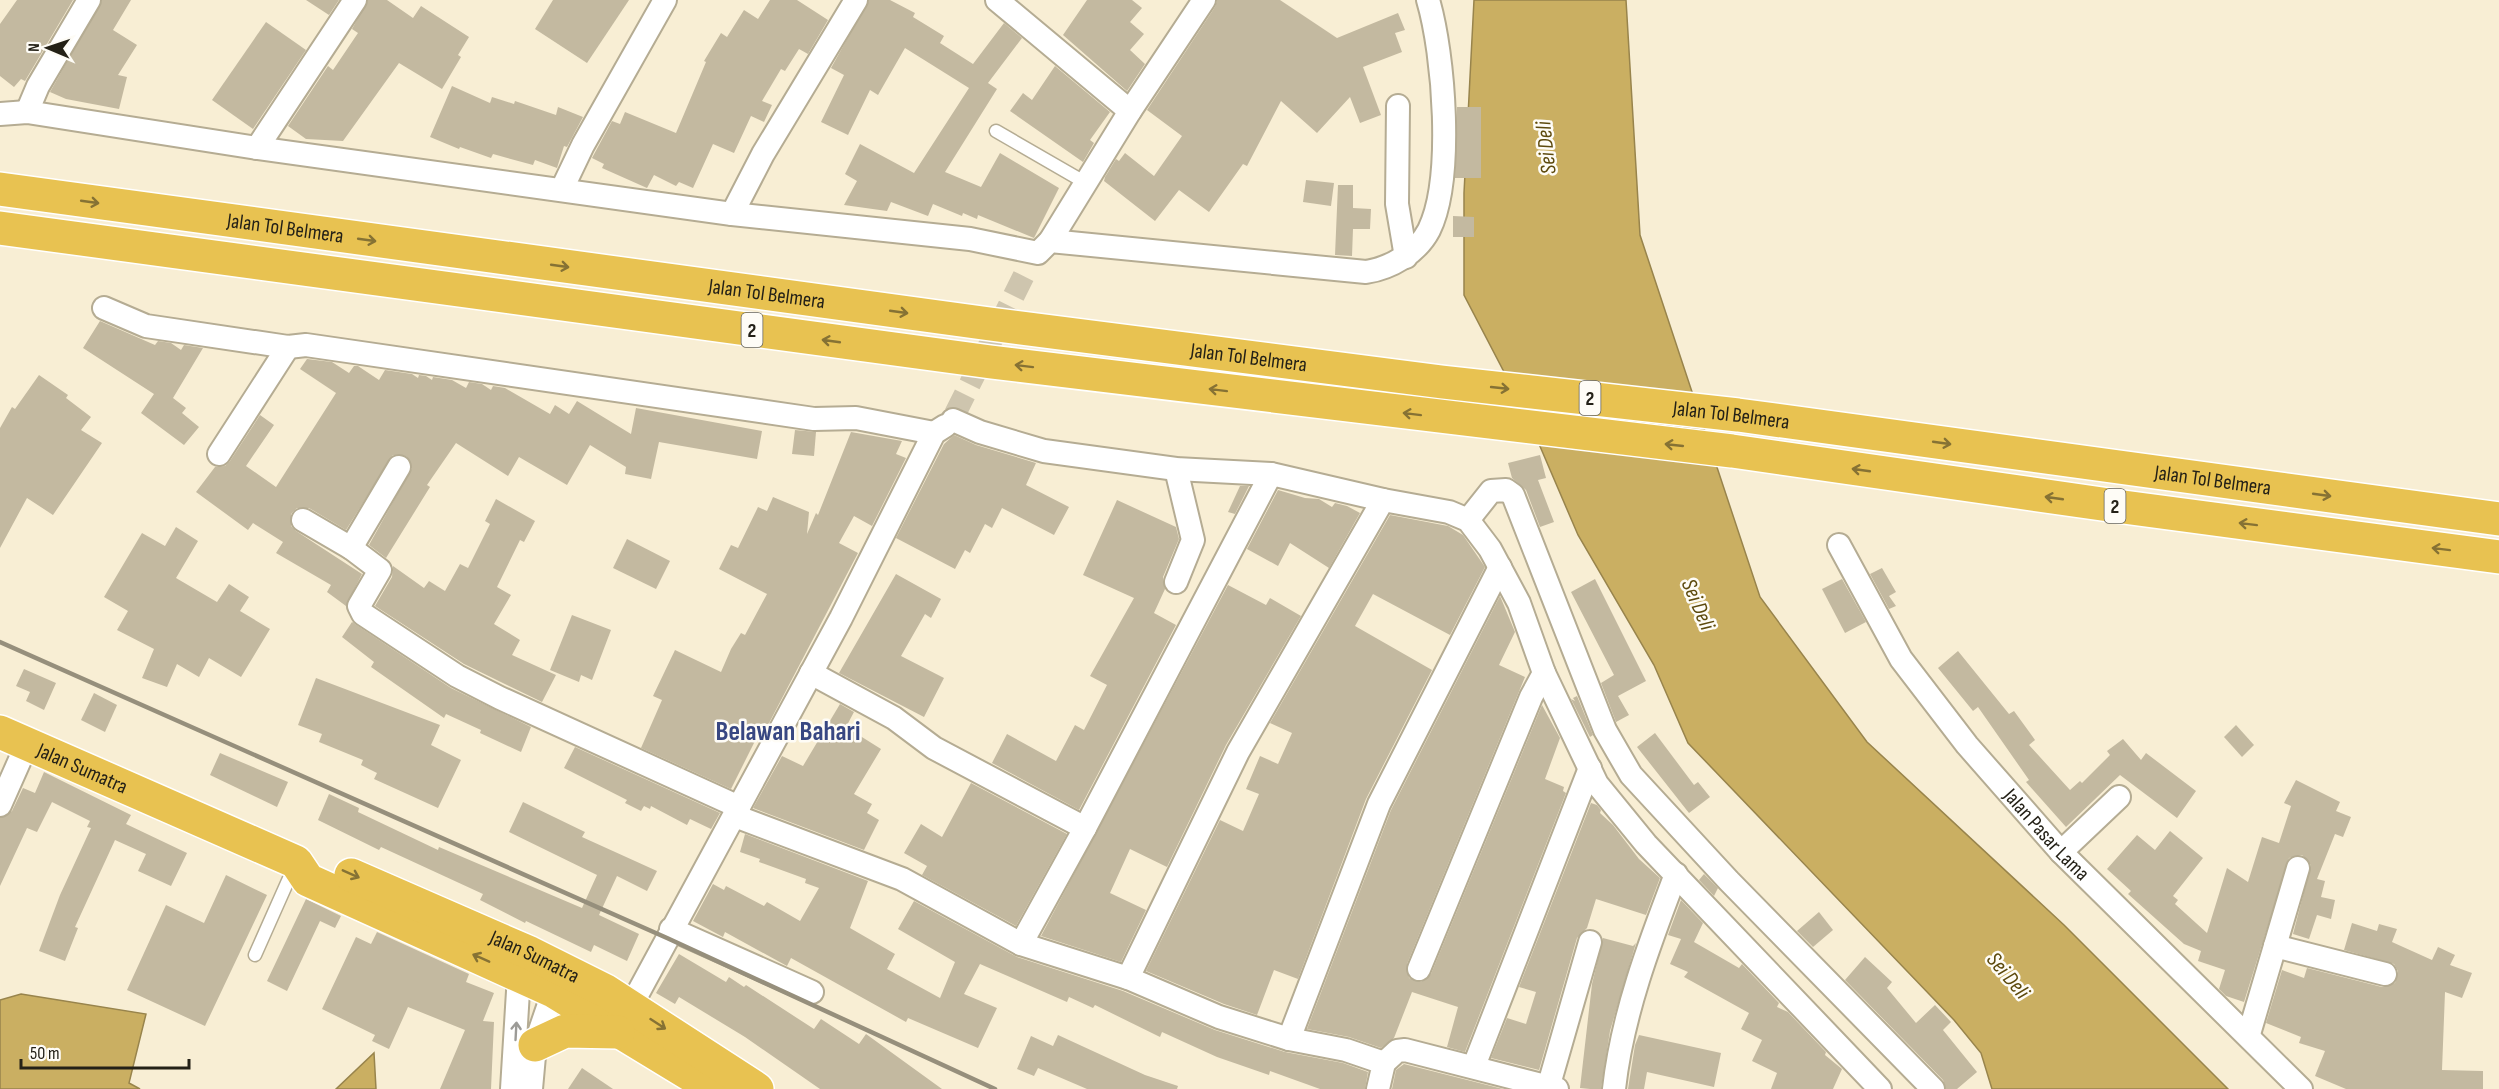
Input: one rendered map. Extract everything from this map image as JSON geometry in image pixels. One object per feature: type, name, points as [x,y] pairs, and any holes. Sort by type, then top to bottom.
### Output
[{"type":"highway","name":"Jalan Tol Belmera","points":[[0,189],[990,324],[1442,382],[1738,415],[2499,519]]},
{"type":"highway","name":"Jalan Tol Belmera","points":[[0,228],[991,362],[1470,422],[1732,451],[2116,506],[2499,557]]},
{"type":"highway","name":"Jalan Sumatra","points":[[13,738],[296,862],[308,880],[525,964],[758,1089]]},
{"type":"highway","name":"Jalan Sumatra","points":[[626,1019],[714,1089]]},
{"type":"highway","points":[[535,1045],[552,1035],[626,1019]]},
{"type":"street","points":[[27,112],[38,86],[89,0]]},
{"type":"street","points":[[257,148],[355,0]]},
{"type":"street","points":[[562,189],[583,145],[665,0]]},
{"type":"street","points":[[732,214],[763,154],[856,0]]},
{"type":"street","points":[[997,0],[1130,111]]},
{"type":"street","points":[[1039,254],[1204,0]]},
{"type":"street","points":[[0,114],[27,112],[257,148],[732,214],[970,238],[1039,254],[1355,272],[1377,270],[1406,257],[1428,231],[1438,202],[1444,93],[1436,25],[1428,0]]},
{"type":"street","points":[[1398,106],[1397,204],[1406,257]]},
{"type":"street","points":[[104,308],[146,326],[288,347],[306,345],[814,419],[856,418],[934,434]]},
{"type":"street","points":[[219,454],[288,347]]},
{"type":"street","points":[[626,1019],[671,929],[811,673],[934,434],[954,417],[980,432],[1044,451],[1176,470],[1271,474],[1383,500],[1449,512],[1468,520],[1500,567],[1519,603],[1544,673],[1597,784],[1639,836],[1880,1089]]},
{"type":"street","points":[[351,548],[399,467]]},
{"type":"street","points":[[1176,470],[1193,540],[1176,582]]},
{"type":"street","points":[[1021,944],[1085,828],[1271,474]]},
{"type":"street","points":[[1468,520],[1491,490],[1506,490],[1513,495],[1605,730],[1631,775],[1729,881],[1934,1089]]},
{"type":"street","points":[[1128,978],[1238,752],[1383,500]]},
{"type":"street","points":[[303,520],[351,548],[380,570],[359,606],[363,614],[457,676],[500,698],[737,811],[902,879],[1021,944],[1128,978],[1219,1017],[1289,1039],[1346,1050],[1384,1063]]},
{"type":"street","name":"Jalan Pasar Lama","points":[[1839,545],[1884,631],[1908,668],[1967,745],[2061,852],[2248,1034],[2301,1089]]},
{"type":"street","points":[[1289,1039],[1379,804],[1500,567]]},
{"type":"street","points":[[811,673],[894,718],[934,748],[1085,828]]},
{"type":"street","points":[[1419,969],[1531,697],[1544,673]]},
{"type":"street","points":[[0,805],[13,738]]},
{"type":"street","points":[[1474,1066],[1590,768]]},
{"type":"street","points":[[2061,852],[2119,797]]},
{"type":"street","points":[[2248,1034],[2298,868]]},
{"type":"street","points":[[1614,1089],[1621,1047],[1649,946],[1676,874]]},
{"type":"street","points":[[671,929],[812,992]]},
{"type":"street","points":[[1378,1089],[1384,1063],[1397,1051],[1405,1050],[1552,1088],[1590,942]]},
{"type":"street","points":[[2275,946],[2385,974]]},
{"type":"street","points":[[512,1089],[525,964]]},
{"type":"street","points":[[531,1089],[535,1045],[557,980]]},
{"type":"lane","points":[[996,131],[1086,183]]},
{"type":"lane","points":[[255,955],[296,862]]},
{"type":"water","name":"Sei Deli","points":[[1474,0],[1626,0],[1640,235],[1760,597],[1867,742],[2064,925],[2228,1089],[1992,1089],[1981,1053],[1954,1020],[1688,743],[1654,665],[1578,535],[1527,416],[1464,295],[1464,193]]},
{"type":"water","points":[[21,994],[146,1014],[129,1083],[140,1089],[0,1089],[0,1000]]},
{"type":"water","points":[[374,1053],[376,1089],[336,1089]]},
{"type":"building","points":[[17,0],[73,0],[25,81],[21,79],[14,87],[0,76],[0,24]]},
{"type":"building","points":[[102,0],[131,0],[113,30],[137,45],[118,75],[127,77],[119,109],[66,99],[50,92]]},
{"type":"building","points":[[306,0],[339,0],[329,15]]},
{"type":"building","points":[[368,0],[387,0],[413,18],[421,6],[469,37],[458,55],[461,57],[442,89],[399,63],[343,141],[306,139],[288,126],[328,66],[333,70],[358,33],[352,29]]},
{"type":"building","points":[[553,0],[629,0],[587,63],[535,29]]},
{"type":"building","points":[[770,0],[797,0],[828,20],[808,54],[799,49],[785,71],[781,69],[762,101],[772,105],[764,122],[751,116],[734,153],[713,144],[693,188],[679,182],[676,186],[654,175],[647,188],[602,168],[604,164],[592,158],[612,121],[620,124],[625,112],[676,133],[706,62],[704,61],[721,33],[727,37],[744,10],[758,19]]},
{"type":"building","points":[[869,0],[890,0],[915,13],[913,17],[944,36],[940,43],[973,64],[1004,23],[1022,38],[988,83],[997,89],[945,172],[981,187],[1000,153],[1059,188],[1034,238],[978,215],[977,219],[963,213],[962,216],[933,204],[928,216],[891,202],[887,211],[844,205],[857,181],[845,174],[860,144],[914,173],[969,88],[905,48],[878,95],[870,90],[848,135],[821,122],[844,75],[831,68]]},
{"type":"building","points":[[1087,0],[1132,0],[1142,8],[1130,22],[1144,34],[1130,50],[1145,64],[1127,91],[1063,35]]},
{"type":"building","points":[[1217,0],[1280,0],[1337,38],[1398,13],[1405,30],[1395,33],[1402,52],[1363,67],[1381,115],[1360,123],[1350,97],[1317,133],[1281,101],[1247,166],[1243,164],[1209,212],[1179,190],[1155,221],[1104,181],[1105,177],[1116,159],[1119,161],[1125,153],[1154,176],[1182,136],[1147,110],[1215,7]]},
{"type":"building","points":[[266,22],[306,50],[253,129],[212,100]]},
{"type":"building","points":[[1055,66],[1110,112],[1090,140],[1094,143],[1083,162],[1010,111],[1023,93],[1032,100]]},
{"type":"building","points":[[452,86],[490,103],[492,97],[514,104],[515,101],[556,115],[558,107],[583,117],[567,147],[564,146],[557,168],[535,160],[533,165],[493,154],[491,158],[460,147],[459,149],[430,137]]},
{"type":"building","points":[[1457,107],[1481,107],[1481,178],[1455,178]]},
{"type":"building","points":[[1306,180],[1334,183],[1331,206],[1303,202]]},
{"type":"building","points":[[1338,185],[1353,185],[1353,208],[1371,209],[1370,229],[1353,229],[1352,256],[1335,255]]},
{"type":"building","points":[[1453,216],[1474,217],[1474,237],[1453,237]]},
{"type":"building","points":[[100,321],[155,345],[158,341],[171,343],[181,350],[184,345],[203,348],[173,398],[186,408],[182,413],[199,427],[184,445],[141,413],[154,394],[83,348]]},
{"type":"building","points":[[307,359],[332,362],[349,373],[354,366],[358,366],[379,380],[385,370],[412,374],[418,378],[419,375],[432,380],[433,377],[452,380],[466,388],[469,382],[482,384],[491,390],[493,386],[505,388],[550,414],[555,405],[569,414],[577,401],[631,434],[636,408],[762,431],[757,459],[659,442],[651,479],[625,474],[626,467],[590,445],[567,485],[519,457],[508,476],[456,443],[427,485],[430,487],[386,558],[369,545],[412,468],[406,456],[393,455],[346,530],[309,508],[297,508],[291,514],[291,526],[296,531],[362,574],[346,606],[327,592],[331,585],[276,553],[283,542],[253,523],[248,530],[196,492],[215,467],[225,466],[230,461],[260,415],[274,425],[246,466],[276,487],[336,393],[300,369]]},
{"type":"building","points":[[39,375],[68,395],[66,398],[91,417],[81,430],[102,443],[53,515],[27,498],[0,548],[0,428],[12,407],[15,409]]},
{"type":"building","points":[[795,430],[816,432],[814,456],[792,454]]},
{"type":"building","points":[[851,432],[902,441],[896,454],[906,458],[872,526],[854,516],[839,543],[858,553],[768,725],[764,723],[731,789],[641,748],[662,700],[653,696],[675,650],[721,672],[731,649],[741,633],[745,635],[767,594],[719,569],[731,545],[738,548],[758,507],[767,511],[773,497],[809,512],[807,534],[816,513],[818,515]]},
{"type":"building","points":[[954,435],[976,445],[1036,463],[1026,485],[1069,507],[1054,535],[1002,508],[992,528],[985,524],[970,553],[965,550],[955,569],[896,538],[944,444]]},
{"type":"building","points":[[1540,455],[1546,478],[1538,480],[1554,522],[1540,527],[1526,490],[1512,478],[1508,463]]},
{"type":"building","points":[[1240,486],[1249,486],[1235,514],[1228,512]]},
{"type":"building","points":[[1278,490],[1305,498],[1319,499],[1332,507],[1335,503],[1347,506],[1360,513],[1329,568],[1290,543],[1278,566],[1247,549]]},
{"type":"building","points":[[496,499],[535,521],[524,542],[520,540],[497,587],[511,595],[494,624],[520,640],[512,655],[556,675],[542,702],[464,664],[375,606],[392,577],[393,566],[424,588],[429,581],[445,591],[460,564],[468,568],[490,524],[485,521]]},
{"type":"building","points":[[1117,500],[1176,527],[1179,539],[1163,577],[1165,589],[1154,613],[1176,625],[1079,810],[992,763],[1007,734],[1056,761],[1075,725],[1084,730],[1107,685],[1090,676],[1134,598],[1083,575]]},
{"type":"building","points":[[1390,515],[1448,526],[1463,535],[1485,567],[1450,635],[1373,594],[1355,626],[1432,670],[1366,799],[1298,979],[1274,970],[1257,1015],[1224,1004],[1146,971],[1220,820],[1243,831],[1259,794],[1246,789],[1260,756],[1278,764],[1292,733],[1270,723]]},
{"type":"building","points":[[176,527],[198,541],[176,578],[217,602],[229,584],[249,597],[240,611],[270,629],[241,677],[209,658],[199,677],[177,664],[167,687],[142,678],[154,649],[117,630],[128,611],[104,597],[142,533],[165,546]]},
{"type":"building","points":[[627,539],[670,561],[656,589],[613,568]]},
{"type":"building","points":[[1882,568],[1896,592],[1889,596],[1896,606],[1889,609],[1870,574]]},
{"type":"building","points":[[896,574],[941,599],[931,618],[925,614],[901,656],[944,678],[924,717],[839,673]]},
{"type":"building","points":[[1595,579],[1646,681],[1618,696],[1629,715],[1616,722],[1601,683],[1614,675],[1571,592]]},
{"type":"building","points":[[1842,579],[1866,622],[1845,633],[1822,589]]},
{"type":"building","points":[[1228,585],[1266,605],[1270,598],[1301,616],[1226,745],[1167,867],[1130,849],[1110,893],[1146,910],[1121,962],[1041,936]]},
{"type":"building","points":[[1500,596],[1515,632],[1499,665],[1525,677],[1407,964],[1409,978],[1421,982],[1431,974],[1542,705],[1560,738],[1545,779],[1564,787],[1563,791],[1566,793],[1465,1052],[1447,1047],[1458,1007],[1412,992],[1394,1038],[1381,1048],[1349,1037],[1307,1029],[1391,810]]},
{"type":"building","points":[[572,615],[611,630],[592,680],[581,675],[579,682],[550,670]]},
{"type":"building","points":[[352,622],[451,688],[531,727],[521,752],[446,714],[444,718],[371,667],[374,662],[342,637]]},
{"type":"building","points":[[1958,651],[2009,714],[2014,711],[2035,740],[2029,745],[2070,790],[2080,781],[2082,783],[2110,755],[2107,751],[2123,739],[2141,760],[2146,753],[2196,791],[2177,818],[2120,775],[2066,827],[2026,782],[2029,780],[1978,707],[1973,711],[1938,668]]},
{"type":"building","points":[[24,669],[56,683],[44,710],[26,701],[30,692],[16,686]]},
{"type":"building","points":[[316,678],[440,725],[431,745],[461,760],[438,808],[374,779],[377,773],[361,765],[363,760],[319,742],[322,734],[298,725]]},
{"type":"building","points":[[94,693],[117,705],[105,732],[81,720]]},
{"type":"building","points":[[1577,696],[1593,735],[1590,737],[1571,699],[1575,701],[1573,698]]},
{"type":"building","points":[[840,704],[854,712],[846,727],[881,749],[854,794],[872,804],[867,813],[879,820],[864,850],[753,808],[782,756],[803,766]]},
{"type":"building","points":[[2236,725],[2254,745],[2242,757],[2224,737]]},
{"type":"building","points":[[1655,733],[1694,785],[1698,782],[1710,797],[1689,813],[1637,747]]},
{"type":"building","points":[[575,747],[720,813],[711,829],[690,819],[687,825],[651,806],[650,809],[644,806],[641,811],[625,803],[627,800],[564,768]]},
{"type":"building","points":[[220,753],[288,782],[277,807],[210,775]]},
{"type":"building","points":[[44,772],[131,815],[126,824],[187,853],[171,886],[138,871],[146,854],[115,840],[75,927],[78,928],[65,961],[39,951],[60,895],[91,828],[87,827],[90,821],[52,802],[37,832],[27,828],[0,886],[0,818],[12,811],[23,788],[35,793]]},
{"type":"building","points":[[2296,780],[2340,802],[2336,811],[2351,817],[2343,837],[2335,834],[2317,879],[2325,881],[2321,897],[2335,900],[2331,919],[2317,915],[2309,939],[2293,934],[2311,865],[2302,855],[2289,858],[2244,1002],[2226,996],[2219,989],[2225,970],[2198,961],[2201,951],[2184,944],[2128,894],[2131,891],[2107,869],[2137,835],[2155,850],[2170,831],[2203,858],[2173,896],[2178,900],[2175,904],[2207,933],[2227,868],[2248,882],[2262,837],[2279,843],[2291,806],[2284,803]]},
{"type":"building","points":[[971,783],[1067,834],[1016,926],[922,875],[927,866],[904,853],[921,824],[942,837]]},
{"type":"building","points":[[329,794],[359,808],[358,812],[438,850],[439,847],[582,908],[597,875],[509,832],[523,802],[585,832],[582,837],[657,871],[647,891],[617,876],[599,915],[639,934],[627,961],[594,945],[591,952],[526,921],[525,923],[480,900],[483,894],[381,847],[379,850],[318,820]]},
{"type":"building","points":[[1591,803],[1597,805],[1601,810],[1600,813],[1613,825],[1639,859],[1660,878],[1646,915],[1596,899],[1587,928],[1577,938],[1539,1070],[1491,1058],[1507,1018],[1526,1024],[1536,992],[1519,987]]},
{"type":"building","points":[[745,834],[868,881],[850,928],[895,954],[887,969],[940,998],[955,962],[898,929],[914,901],[1017,957],[1123,991],[1215,1030],[1285,1052],[1343,1063],[1368,1072],[1365,1089],[1320,1089],[1270,1071],[1269,1075],[1217,1057],[1162,1032],[1160,1037],[1095,1005],[1093,1008],[1069,997],[1067,1002],[980,964],[964,994],[997,1008],[978,1048],[908,1018],[906,1022],[791,958],[787,966],[725,932],[723,937],[693,921],[713,884],[724,890],[726,886],[764,906],[767,902],[800,921],[819,888],[805,883],[806,879],[759,862],[760,859],[740,852]]},
{"type":"building","points":[[1704,874],[1718,888],[1714,896],[1699,880]]},
{"type":"building","points":[[226,875],[267,895],[205,1026],[127,990],[166,905],[204,923]]},
{"type":"building","points":[[306,899],[341,916],[335,928],[320,921],[287,991],[267,981]]},
{"type":"building","points":[[1681,900],[1703,923],[1694,942],[1739,968],[1742,964],[1779,1003],[1777,1007],[1788,1012],[1826,1052],[1825,1055],[1842,1069],[1833,1089],[1771,1089],[1777,1073],[1752,1061],[1762,1040],[1741,1029],[1749,1013],[1684,977],[1688,972],[1670,964],[1681,939],[1668,935]]},
{"type":"building","points":[[1819,912],[1833,930],[1813,947],[1797,931]]},
{"type":"building","points":[[2352,923],[2377,931],[2379,924],[2397,929],[2392,942],[2432,960],[2438,947],[2455,955],[2450,965],[2472,973],[2462,998],[2445,992],[2442,1070],[2483,1071],[2483,1089],[2346,1089],[2315,1076],[2325,1051],[2299,1043],[2301,1037],[2266,1023],[2282,970],[2304,978],[2307,968],[2382,987],[2395,983],[2398,971],[2394,964],[2344,950]]},
{"type":"building","points":[[377,932],[469,974],[466,982],[494,993],[483,1021],[494,1022],[491,1089],[440,1089],[465,1030],[408,1007],[389,1049],[372,1041],[375,1035],[322,1009],[356,937],[371,944]]},
{"type":"building","points":[[1603,938],[1633,946],[1636,943],[1610,1031],[1601,1089],[1580,1088],[1592,984]]},
{"type":"building","points":[[679,954],[726,982],[729,977],[744,987],[746,985],[814,1029],[821,1019],[859,1044],[866,1034],[942,1089],[820,1089],[745,1037],[679,997],[675,1004],[656,993]]},
{"type":"building","points":[[1865,957],[1892,982],[1887,988],[1916,1023],[1935,1005],[1951,1022],[1943,1030],[1977,1072],[1957,1089],[1946,1089],[1943,1080],[1845,980]]},
{"type":"building","points":[[1058,1035],[1145,1075],[1178,1086],[1177,1089],[1087,1089],[1038,1068],[1034,1076],[1017,1069],[1031,1036],[1053,1046]]},
{"type":"building","points":[[1639,1035],[1721,1053],[1714,1087],[1647,1072],[1644,1089],[1628,1089],[1635,1045]]},
{"type":"building","points":[[1404,1064],[1503,1089],[1392,1089],[1396,1070]]},
{"type":"building","points":[[582,1068],[613,1089],[568,1089]]},
{"type":"tunnel","points":[[955,414],[1028,267]]},
{"type":"railway","points":[[0,642],[667,938],[995,1089]]},
{"type":"district","name":"Belawan Bahari","points":[[788,731]]}]
